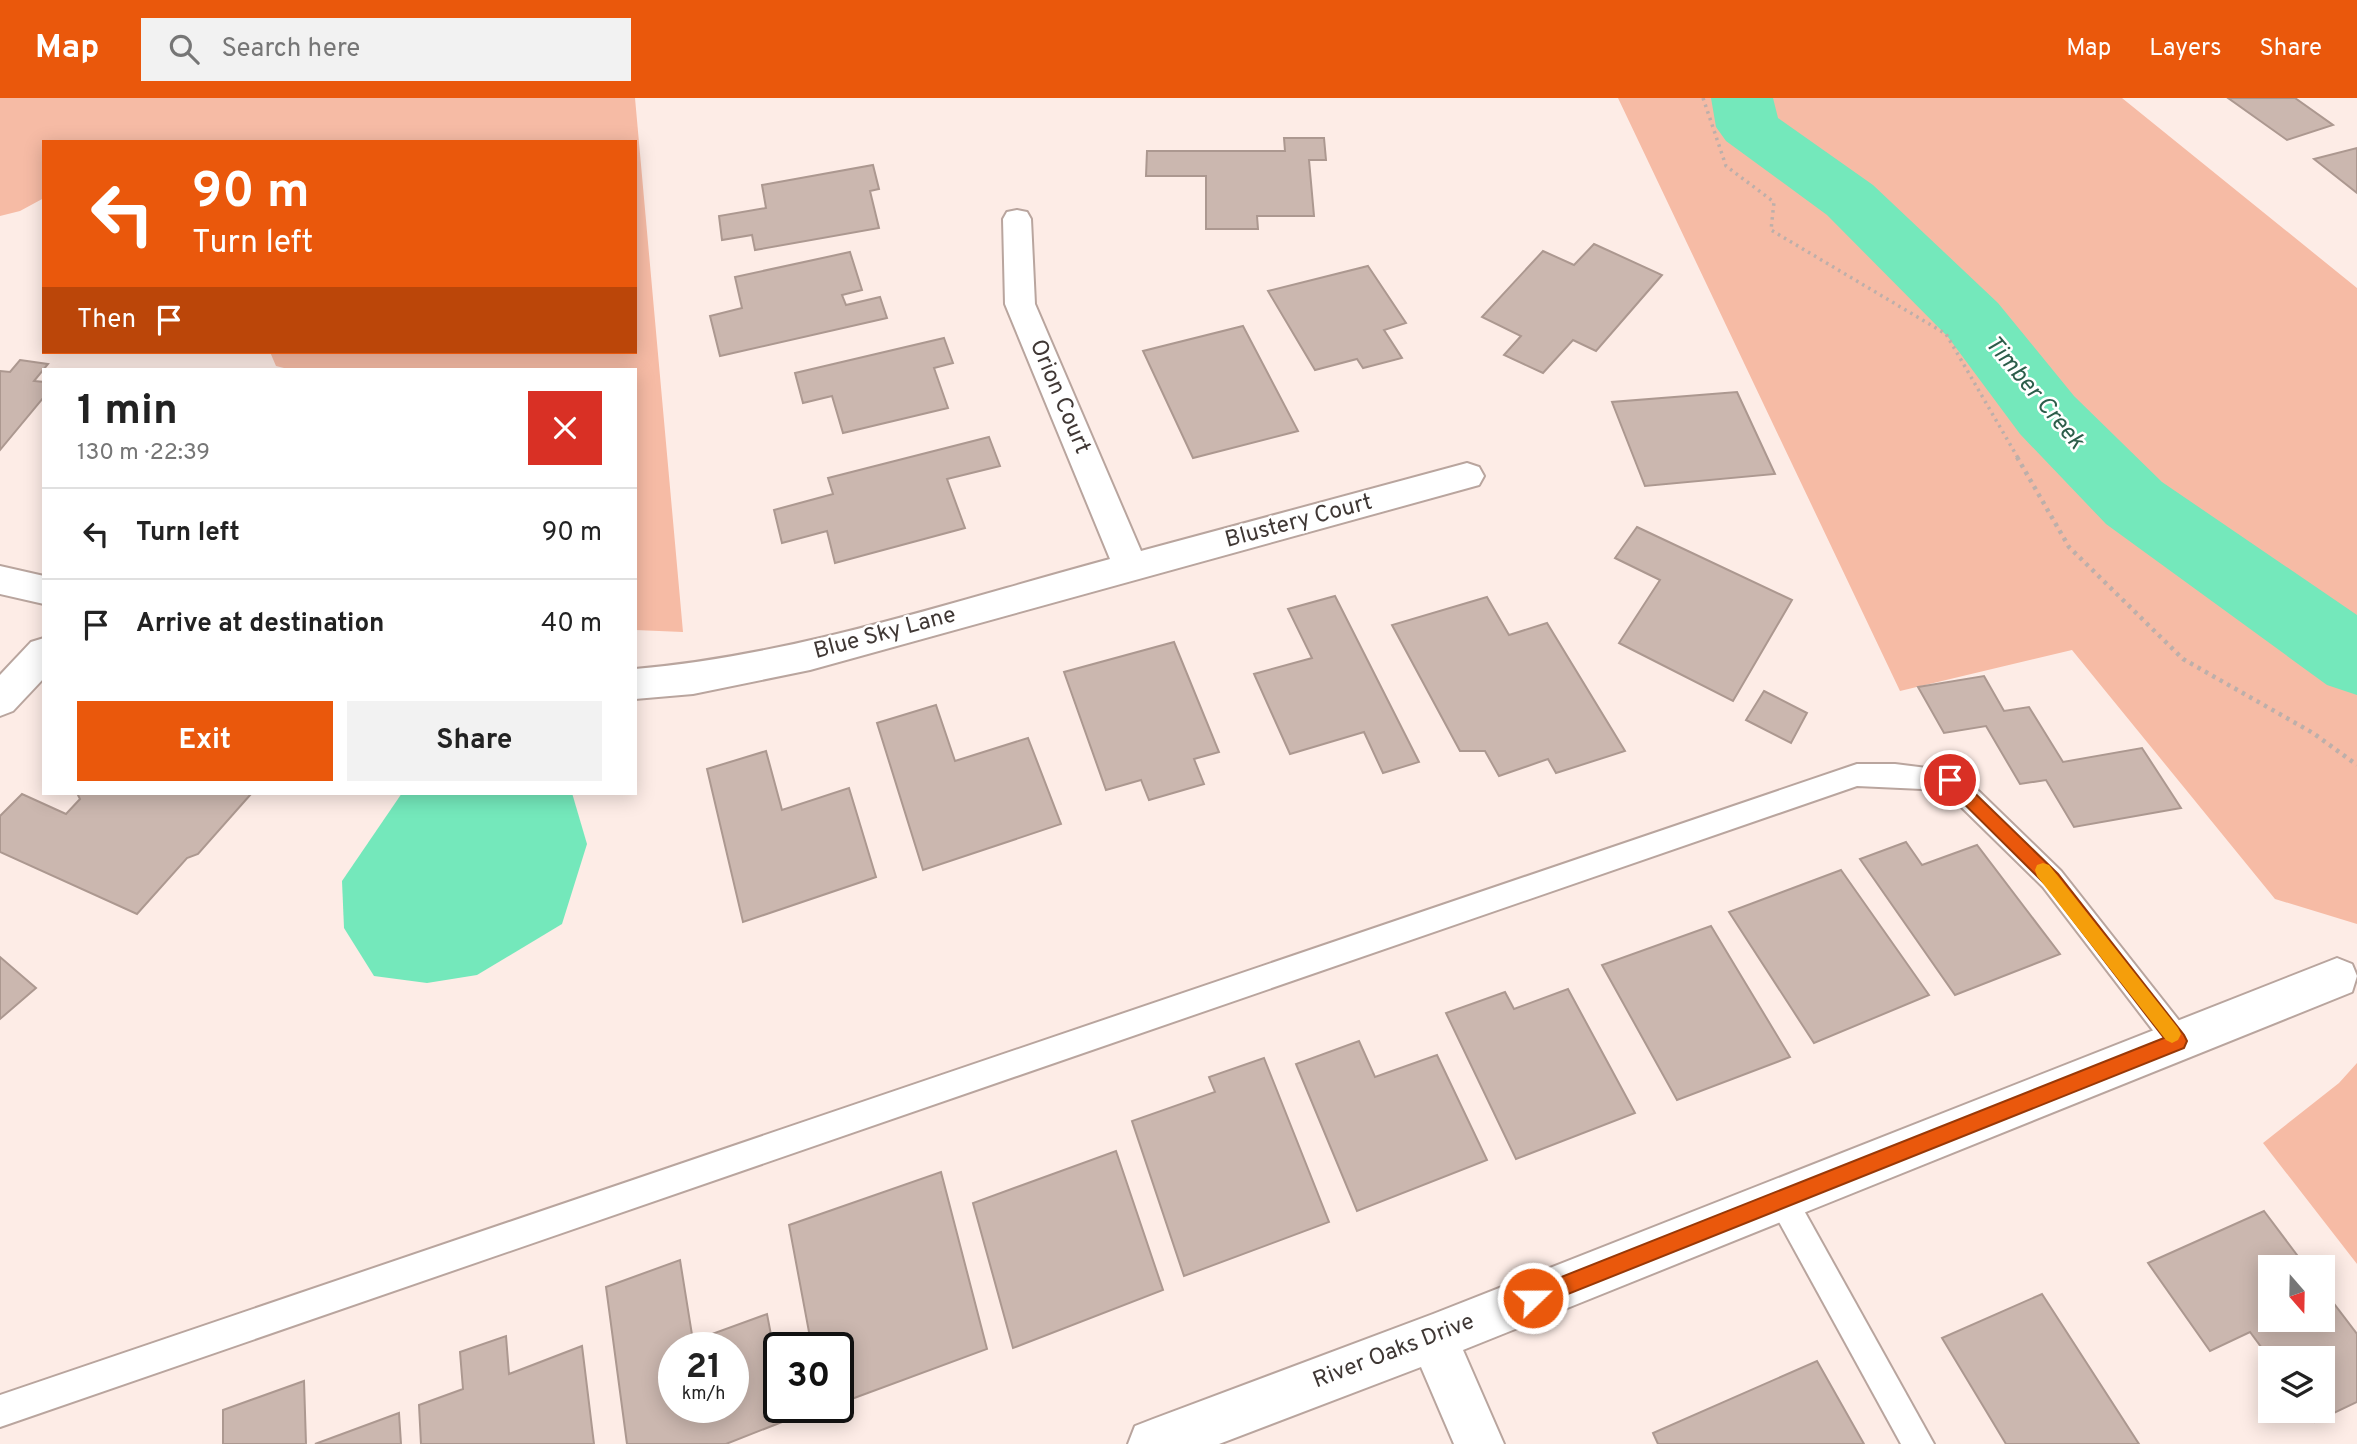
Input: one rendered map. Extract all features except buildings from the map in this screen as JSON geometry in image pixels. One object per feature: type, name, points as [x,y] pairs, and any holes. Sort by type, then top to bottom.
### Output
[{"type":"street","name":"Orion Court","points":[[1017,219],[1020,304],[1131,568]]},
{"type":"street","name":"Blustery Court","points":[[1131,568],[1467,476]]},
{"type":"street","name":"Blue Sky Lane","points":[[637,684],[693,679],[810,655],[1131,568]]},
{"type":"street","points":[[0,580],[42,590]]},
{"type":"street","points":[[0,700],[42,655]]},
{"type":"street","name":"River Oaks Drive","points":[[1153,1444],[1433,1338],[2337,978]]},
{"type":"street","points":[[1433,1338],[1479,1444]]},
{"type":"lane","points":[[0,1411],[1857,775],[1950,780],[2052,879],[2178,1041]]},
{"type":"lane","points":[[1782,1199],[1918,1444]]},
{"type":"path","points":[[1703,98],[1726,166],[1774,202],[1771,230],[1946,334],[2069,547],[2183,659],[2312,733],[2357,765]]},
{"type":"shaded area","points":[[0,98],[635,98],[683,632],[637,630],[637,368],[284,368],[276,366],[271,354],[637,354],[637,140],[42,140],[42,199],[20,211],[0,216]]},
{"type":"shaded area","points":[[1618,98],[2122,98],[2357,288],[2357,924],[2275,899],[2072,650],[1900,691]]},
{"type":"shaded area","points":[[401,795],[573,795],[587,844],[562,924],[477,975],[427,983],[374,976],[344,928],[342,881]]},
{"type":"shaded area","points":[[2357,1063],[2357,1264],[2263,1143],[2339,1083]]},
{"type":"waterway","name":"Timber Creek","points":[[1742,98],[1748,127],[1850,200],[1973,320],[2047,415],[2134,503],[2357,660]]},
{"type":"slow traffic","points":[[2043,870],[2172,1034]]},
{"type":"route","points":[[1533,1298],[2178,1041],[2052,879],[1950,780]]}]
